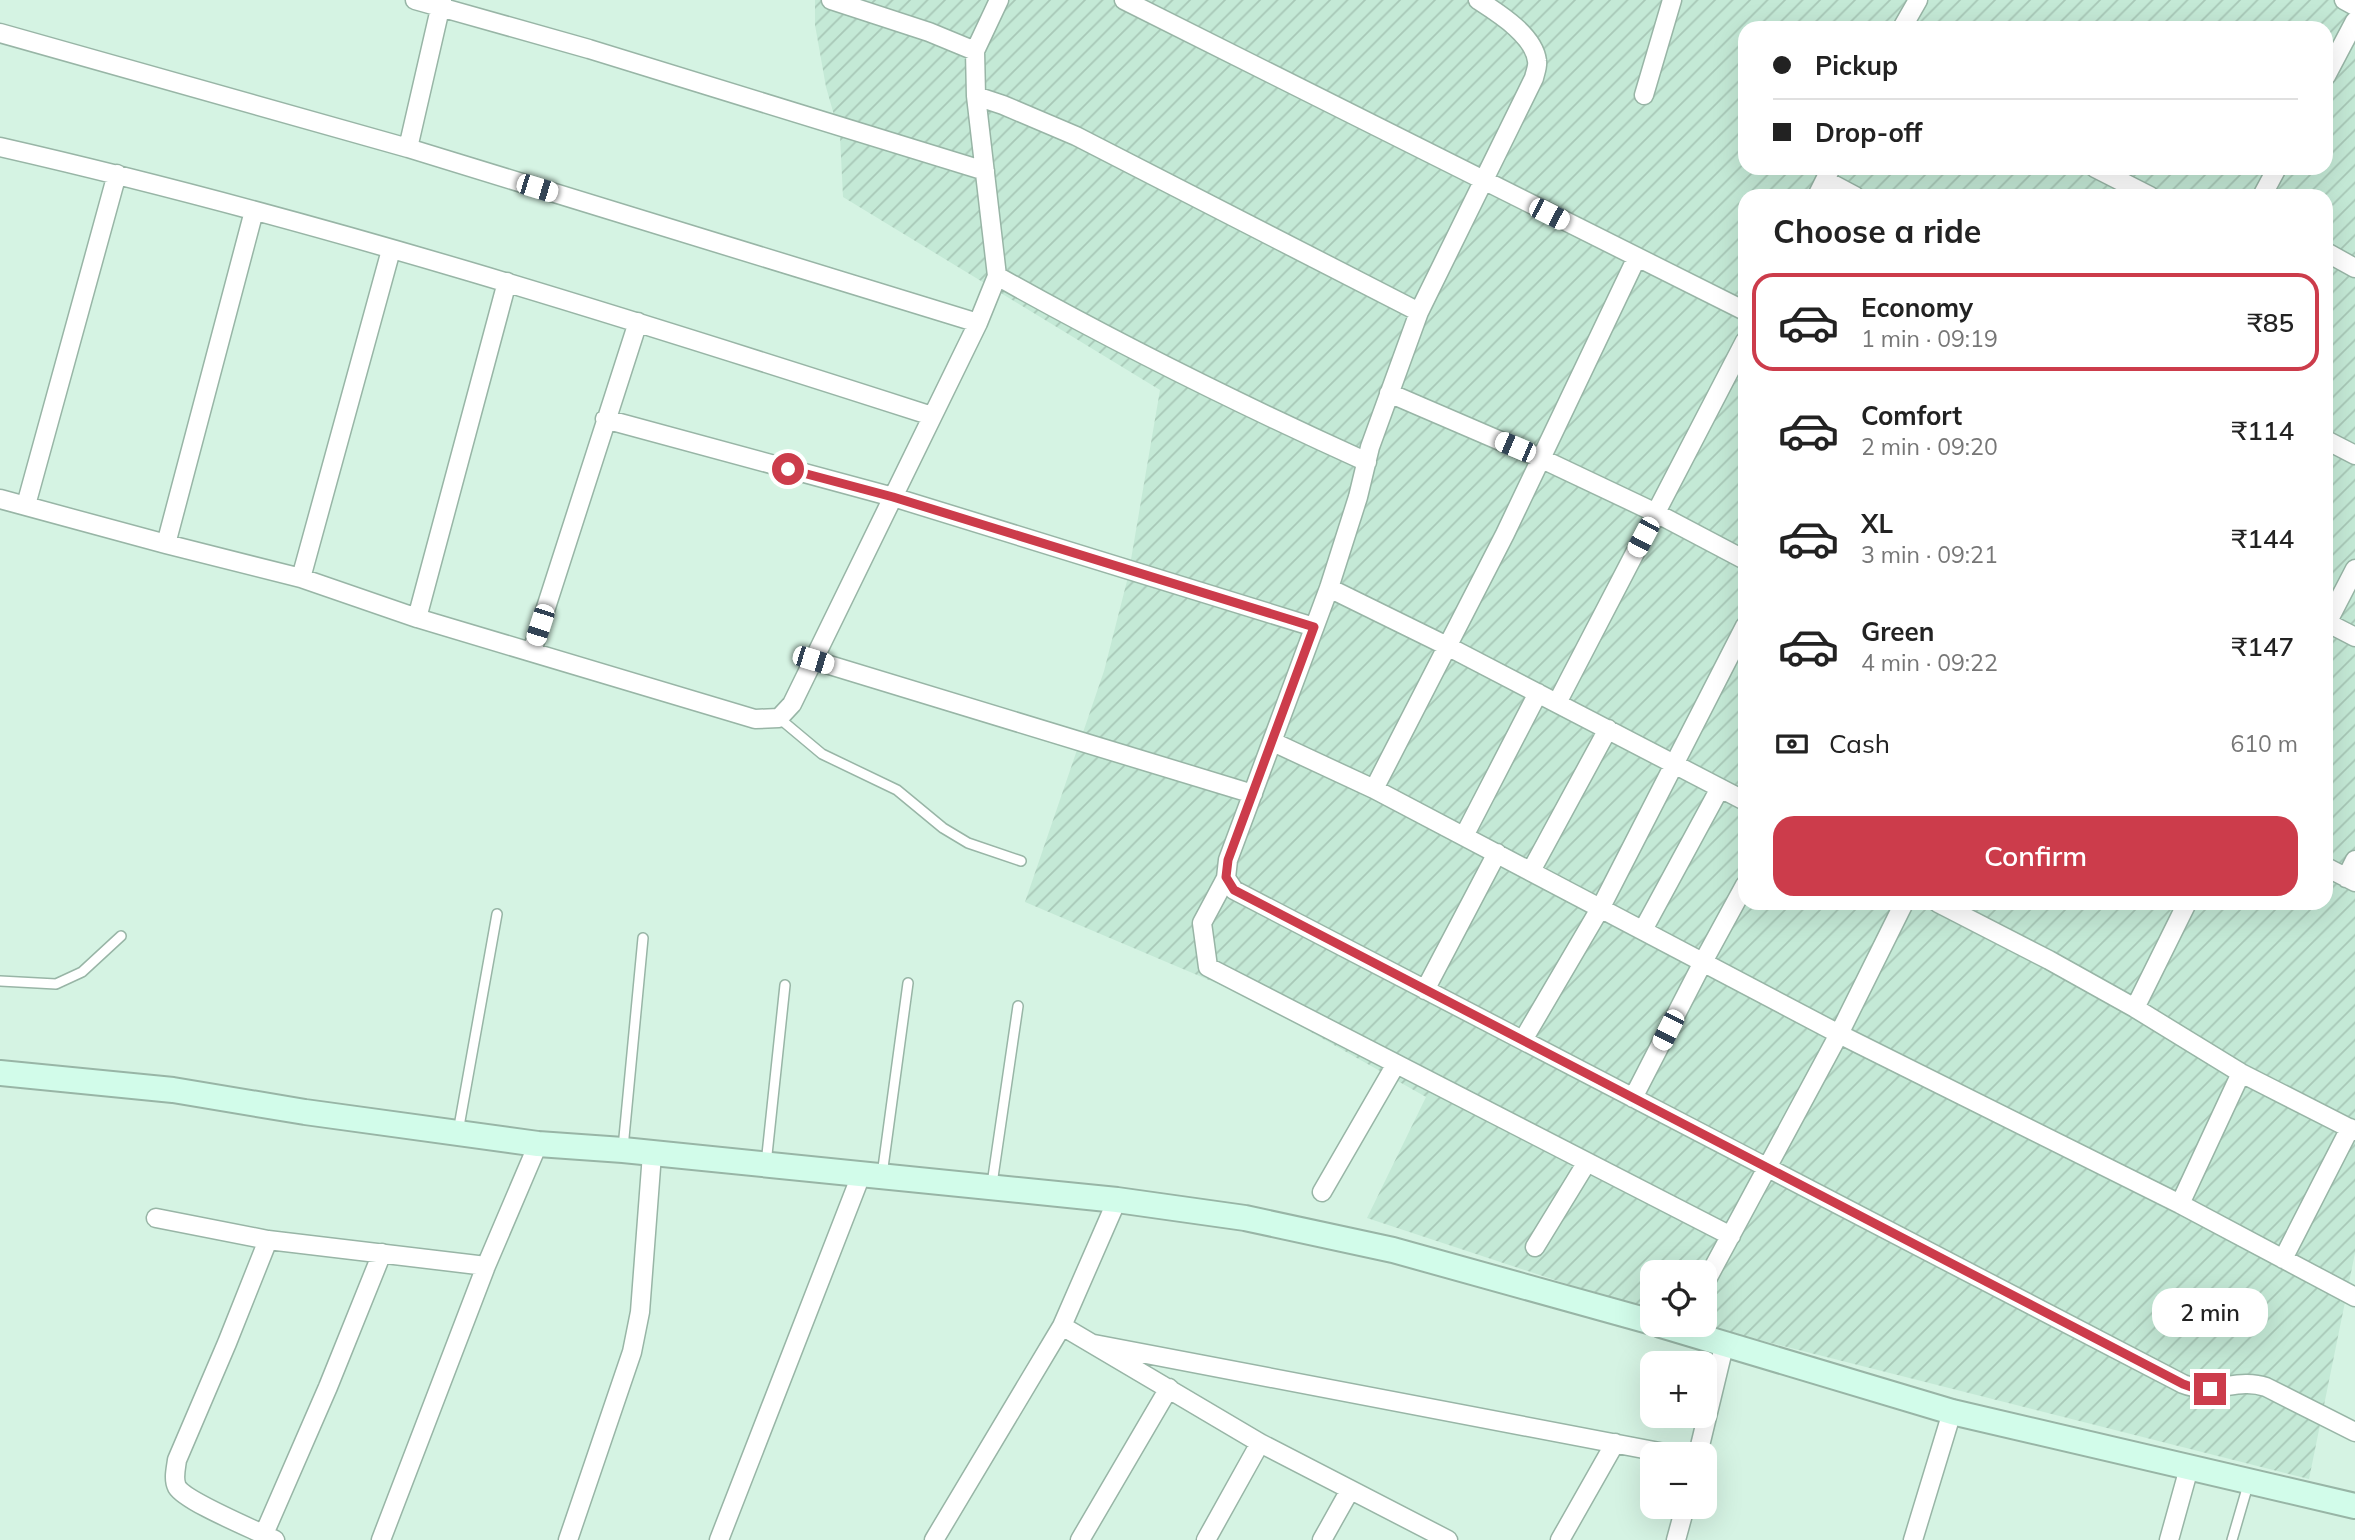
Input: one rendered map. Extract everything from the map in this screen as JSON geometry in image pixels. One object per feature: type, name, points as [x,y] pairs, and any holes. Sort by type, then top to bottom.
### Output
[{"type":"street","points":[[415,0],[441,4],[985,171]]},
{"type":"street","points":[[831,0],[929,32],[975,51]]},
{"type":"street","points":[[0,499],[301,578],[417,618],[755,719],[779,718],[792,704],[978,323],[997,276],[976,96],[975,51],[999,0]]},
{"type":"street","points":[[1124,0],[1738,308]]},
{"type":"street","points":[[1478,0],[1504,18],[1531,43],[1537,62],[1534,78],[1419,312],[1389,393],[1329,588],[1228,860],[1226,877],[1202,923],[1208,967],[1731,1236]]},
{"type":"street","points":[[1644,95],[1672,0]]},
{"type":"street","points":[[1906,21],[1918,0]]},
{"type":"street","points":[[2344,0],[2355,6]]},
{"type":"street","points":[[408,148],[441,4]]},
{"type":"street","points":[[2333,63],[2355,22]]},
{"type":"street","points":[[0,33],[408,148],[978,323]]},
{"type":"street","points":[[976,96],[1076,136],[1419,312]]},
{"type":"street","points":[[0,147],[117,174],[507,282],[932,416]]},
{"type":"street","points":[[26,505],[117,174]]},
{"type":"street","points":[[2109,175],[2136,189]]},
{"type":"street","points":[[1824,181],[1841,189]]},
{"type":"street","points":[[166,544],[254,211]]},
{"type":"street","points":[[301,578],[391,250]]},
{"type":"street","points":[[2333,256],[2355,268]]},
{"type":"street","points":[[1374,789],[1505,534],[1637,257]]},
{"type":"street","points":[[997,276],[1238,403],[1367,462]]},
{"type":"street","points":[[417,618],[507,282]]},
{"type":"street","points":[[532,651],[638,322]]},
{"type":"street","points":[[1557,703],[1738,355]]},
{"type":"street","points":[[1389,393],[1540,458],[1656,513],[1738,556]]},
{"type":"street","points":[[606,419],[893,497],[1314,627]]},
{"type":"street","points":[[2333,444],[2355,455]]},
{"type":"street","points":[[2333,610],[2355,569]]},
{"type":"street","points":[[1329,588],[1447,646],[1738,797]]},
{"type":"street","points":[[2333,627],[2355,638]]},
{"type":"street","points":[[1523,1040],[1601,907],[1738,640]]},
{"type":"street","points":[[813,660],[1253,794]]},
{"type":"street","points":[[1464,836],[1538,693]]},
{"type":"street","points":[[1531,871],[1608,729]]},
{"type":"street","points":[[1273,742],[1374,789],[1839,1034],[2180,1204],[2355,1296]]},
{"type":"street","points":[[1643,930],[1720,788]]},
{"type":"street","points":[[1425,990],[1497,853]]},
{"type":"street","points":[[2333,871],[2351,880],[2355,860]]},
{"type":"street","points":[[1226,877],[1234,890],[1244,896],[2183,1384],[2197,1389],[2210,1389],[2252,1382],[2355,1432]]},
{"type":"street","points":[[1633,1098],[1738,898]]},
{"type":"street","points":[[1717,1261],[1839,1034],[1901,910]]},
{"type":"street","points":[[1952,910],[2135,1008],[2241,1073],[2352,1130],[2283,1259]]},
{"type":"street","points":[[2135,1008],[2184,910]]},
{"type":"street","points":[[1322,1192],[1396,1064]]},
{"type":"street","points":[[0,1073],[173,1090],[304,1112],[538,1144],[623,1150],[1117,1200],[1245,1218],[1393,1250],[1640,1319]]},
{"type":"street","points":[[2180,1204],[2241,1073]]},
{"type":"street","points":[[381,1540],[486,1266],[538,1144]]},
{"type":"street","points":[[568,1540],[632,1352],[640,1312],[652,1154]]},
{"type":"street","points":[[1535,1247],[1587,1162]]},
{"type":"street","points":[[719,1540],[871,1176]]},
{"type":"street","points":[[934,1540],[1062,1326],[1117,1200]]},
{"type":"street","points":[[156,1218],[268,1240],[486,1266]]},
{"type":"street","points":[[268,1240],[228,1343],[177,1460],[175,1476],[177,1488],[190,1499],[270,1537],[382,1253]]},
{"type":"street","points":[[1062,1326],[1260,1443],[1442,1538]]},
{"type":"street","points":[[1706,1337],[1952,1412],[2355,1506]]},
{"type":"street","points":[[1701,1442],[1725,1342]]},
{"type":"street","points":[[1094,1344],[1640,1448]]},
{"type":"street","points":[[1080,1540],[1169,1388]]},
{"type":"street","points":[[1913,1540],[1952,1412]]},
{"type":"street","points":[[1206,1540],[1260,1443]]},
{"type":"street","points":[[1560,1540],[1615,1443]]},
{"type":"street","points":[[2169,1540],[2189,1468]]},
{"type":"street","points":[[1322,1540],[1350,1490]]},
{"type":"street","points":[[1676,1540],[1682,1519]]},
{"type":"lane","points":[[779,718],[822,754],[897,790],[943,828],[968,843],[1021,861]]},
{"type":"lane","points":[[458,1133],[498,914]]},
{"type":"lane","points":[[0,981],[56,984],[82,972],[121,936]]},
{"type":"lane","points":[[623,1150],[643,938]]},
{"type":"lane","points":[[871,1176],[908,983]]},
{"type":"lane","points":[[766,1165],[785,985]]},
{"type":"lane","points":[[991,1188],[1018,1006]]},
{"type":"lane","points":[[2232,1540],[2249,1482]]},
{"type":"shaded area","points":[[815,0],[2355,0],[2355,1253],[2309,1479],[1717,1329],[1717,1260],[1640,1260],[1640,1308],[1367,1218],[1426,1097],[1249,997],[1025,902],[1104,671],[1128,577],[1160,390],[843,197],[840,136],[826,87],[815,25]]},
{"type":"route","points":[[788,469],[893,497],[1314,627],[1228,860],[1226,877],[1234,890],[2183,1384],[2197,1389],[2210,1389]]}]
